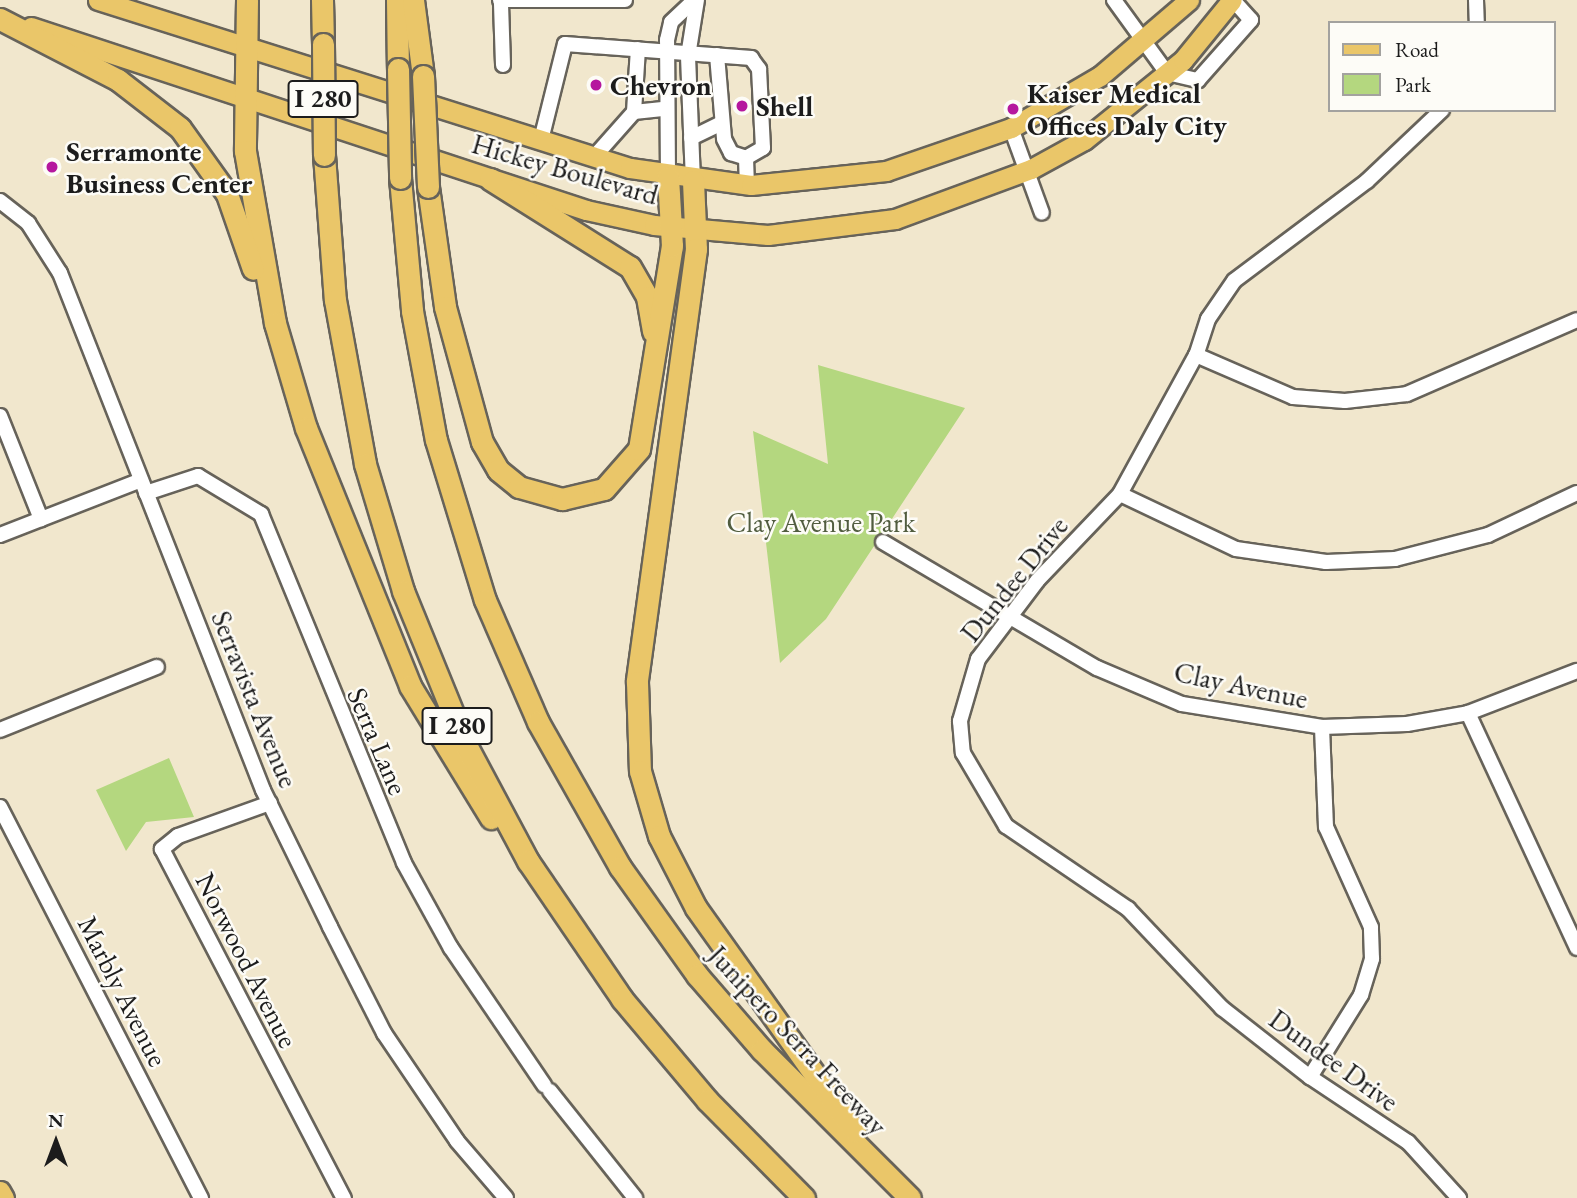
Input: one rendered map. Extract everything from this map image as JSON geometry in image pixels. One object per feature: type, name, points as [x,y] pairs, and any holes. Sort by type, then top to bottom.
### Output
[{"type":"highway","points":[[247,0],[251,47],[245,151],[275,323]]},
{"type":"highway","name":"I 280","points":[[322,0],[324,155],[340,333],[383,529],[456,724],[546,890],[670,1059],[804,1198]]},
{"type":"highway","name":"Junipero Serra Freeway","points":[[397,0],[400,178],[412,311],[436,440],[474,569],[533,712],[602,838],[684,957],[762,1050],[910,1198]]},
{"type":"highway","points":[[413,0],[423,76],[428,187],[463,379],[482,442],[507,478],[532,494],[562,499],[592,495],[615,481],[639,449],[672,227],[668,177]]},
{"type":"highway","points":[[0,18],[118,80],[180,128],[227,194],[275,323],[330,498],[410,686],[458,771],[546,890]]},
{"type":"highway","points":[[490,179],[630,267],[650,309],[654,362]]},
{"type":"highway","points":[[693,181],[697,230],[638,667],[642,779],[659,836],[704,921],[880,1168]]},
{"type":"main road","name":"Hickey Boulevard","points":[[99,0],[594,157],[668,177],[747,185],[886,171],[1011,128],[1100,76],[1189,0]]},
{"type":"main road","name":"Hickey Boulevard","points":[[0,18],[609,216],[697,230],[775,234],[866,225],[951,203],[1031,169],[1084,140],[1167,73],[1233,0]]},
{"type":"main road","points":[[0,1191],[4,1198]]},
{"type":"street","points":[[503,65],[500,2],[625,0]]},
{"type":"street","points":[[668,177],[665,51],[671,22],[696,0]]},
{"type":"street","points":[[693,181],[688,56],[696,0]]},
{"type":"street","points":[[1114,0],[1141,43],[1167,73],[1202,79],[1251,20],[1233,0]]},
{"type":"street","points":[[1476,0],[1477,21]]},
{"type":"street","points":[[541,140],[565,44],[665,51],[688,56],[717,55],[757,63],[763,148],[746,158],[731,153],[722,123],[717,55]]},
{"type":"street","points":[[594,157],[634,112],[638,49]]},
{"type":"street","points":[[634,112],[665,109]]},
{"type":"street","name":"Dundee Drive","points":[[1440,112],[1367,181],[1234,281],[1208,319],[1196,355],[1120,494],[1012,616],[978,659],[960,721],[963,753],[980,790],[1006,826],[1128,909],[1222,1008],[1310,1077],[1408,1142],[1459,1198]]},
{"type":"street","points":[[691,138],[722,123]]},
{"type":"street","points":[[1011,128],[1031,169],[1042,213]]},
{"type":"street","points":[[746,158],[747,185]]},
{"type":"street","name":"Serravista Avenue","points":[[0,201],[48,249],[270,803],[384,1033],[457,1141],[506,1198]]},
{"type":"street","points":[[1196,355],[1293,397],[1345,401],[1407,394],[1577,320]]},
{"type":"street","points":[[0,416],[41,519]]},
{"type":"street","name":"Serra Lane","points":[[0,536],[41,519],[144,486],[198,476],[261,514],[404,863],[451,948],[547,1088],[635,1198]]},
{"type":"street","points":[[1120,494],[1236,549],[1326,562],[1395,559],[1488,535],[1577,493]]},
{"type":"street","name":"Clay Avenue","points":[[883,542],[1097,668],[1182,704],[1322,727],[1407,724],[1468,713],[1577,671]]},
{"type":"street","points":[[0,730],[157,667]]},
{"type":"street","points":[[1468,713],[1577,948]]},
{"type":"street","points":[[1310,1077],[1361,995],[1372,959],[1371,927],[1326,827],[1322,727]]},
{"type":"street","name":"Norwood Avenue","points":[[270,803],[178,835],[162,849],[344,1198]]},
{"type":"street","name":"Marbly Avenue","points":[[0,807],[201,1198]]},
{"type":"green space","name":"Clay Avenue Park","points":[[818,365],[965,408],[826,619],[780,663],[753,431],[828,464]]},
{"type":"green space","points":[[169,758],[194,817],[146,822],[126,851],[96,790]]},
{"type":"place","name":"Chevron","points":[[596,85]]},
{"type":"place","name":"Shell","points":[[742,106]]},
{"type":"place","name":"Kaiser Medical Offices Daly City","points":[[1013,109]]},
{"type":"place","name":"Serramonte Business Center","points":[[52,167]]}]
